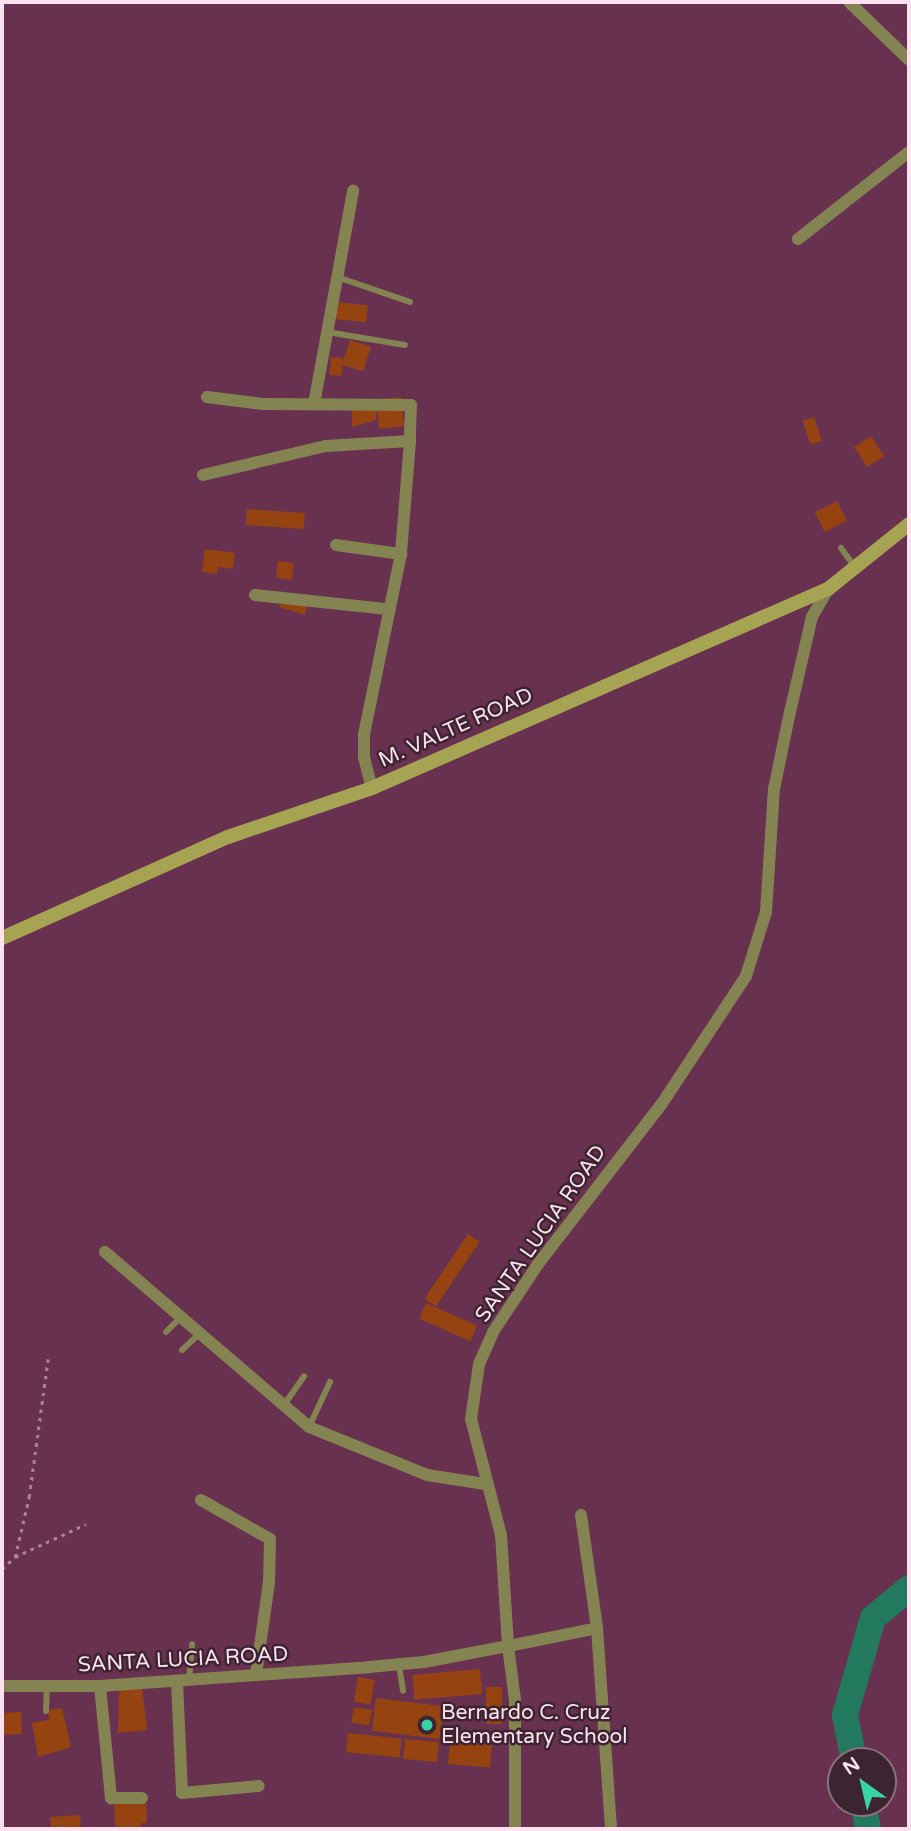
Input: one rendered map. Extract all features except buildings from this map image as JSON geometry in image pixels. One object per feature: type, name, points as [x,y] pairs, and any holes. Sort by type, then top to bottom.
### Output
[{"type":"main road","name":"M. VALTE ROAD","points":[[2,938],[228,837],[372,788],[828,589],[909,524]]},
{"type":"street","points":[[849,2],[909,61]]},
{"type":"street","points":[[798,239],[909,152]]},
{"type":"street","points":[[314,404],[353,191]]},
{"type":"street","points":[[207,397],[263,404],[411,405],[401,554],[387,610],[364,735],[364,757],[372,788]]},
{"type":"street","points":[[203,475],[326,446],[410,441]]},
{"type":"street","points":[[336,545],[401,554]]},
{"type":"street","name":"SANTA LUCIA ROAD","points":[[2,1686],[100,1686],[399,1664],[508,1646],[501,1535],[485,1484],[471,1399],[493,1332],[602,1177],[662,1105],[746,976],[758,948],[766,912],[774,789],[812,617],[828,589]]},
{"type":"street","points":[[255,595],[387,610]]},
{"type":"street","points":[[105,1252],[183,1315],[283,1407],[309,1427],[427,1475],[485,1484]]},
{"type":"street","points":[[201,1500],[270,1539],[269,1582],[256,1675]]},
{"type":"street","points":[[581,1515],[597,1628],[611,1829]]},
{"type":"street","points":[[515,1829],[515,1700],[508,1646],[597,1628]]},
{"type":"street","points":[[183,1681],[182,1793],[259,1786]]},
{"type":"street","points":[[100,1686],[111,1798],[142,1798]]},
{"type":"lane","points":[[337,276],[410,302]]},
{"type":"lane","points":[[327,332],[405,345]]},
{"type":"lane","points":[[841,548],[855,567]]},
{"type":"lane","points":[[166,1332],[183,1315]]},
{"type":"lane","points":[[182,1350],[201,1332]]},
{"type":"lane","points":[[283,1407],[304,1376]]},
{"type":"lane","points":[[309,1427],[330,1382]]},
{"type":"lane","points":[[183,1681],[192,1644]]},
{"type":"lane","points":[[399,1664],[403,1691]]},
{"type":"lane","points":[[46,1711],[47,1686]]},
{"type":"path","points":[[15,1557],[29,1497],[48,1359]]},
{"type":"path","points":[[2,1569],[15,1557],[86,1524]]},
{"type":"waterway","points":[[851,1747],[845,1715],[873,1618],[909,1588]]},
{"type":"waterway","points":[[866,1817],[868,1829]]},
{"type":"place","name":"Bernardo C. Cruz Elementary School","points":[[427,1725]]}]
